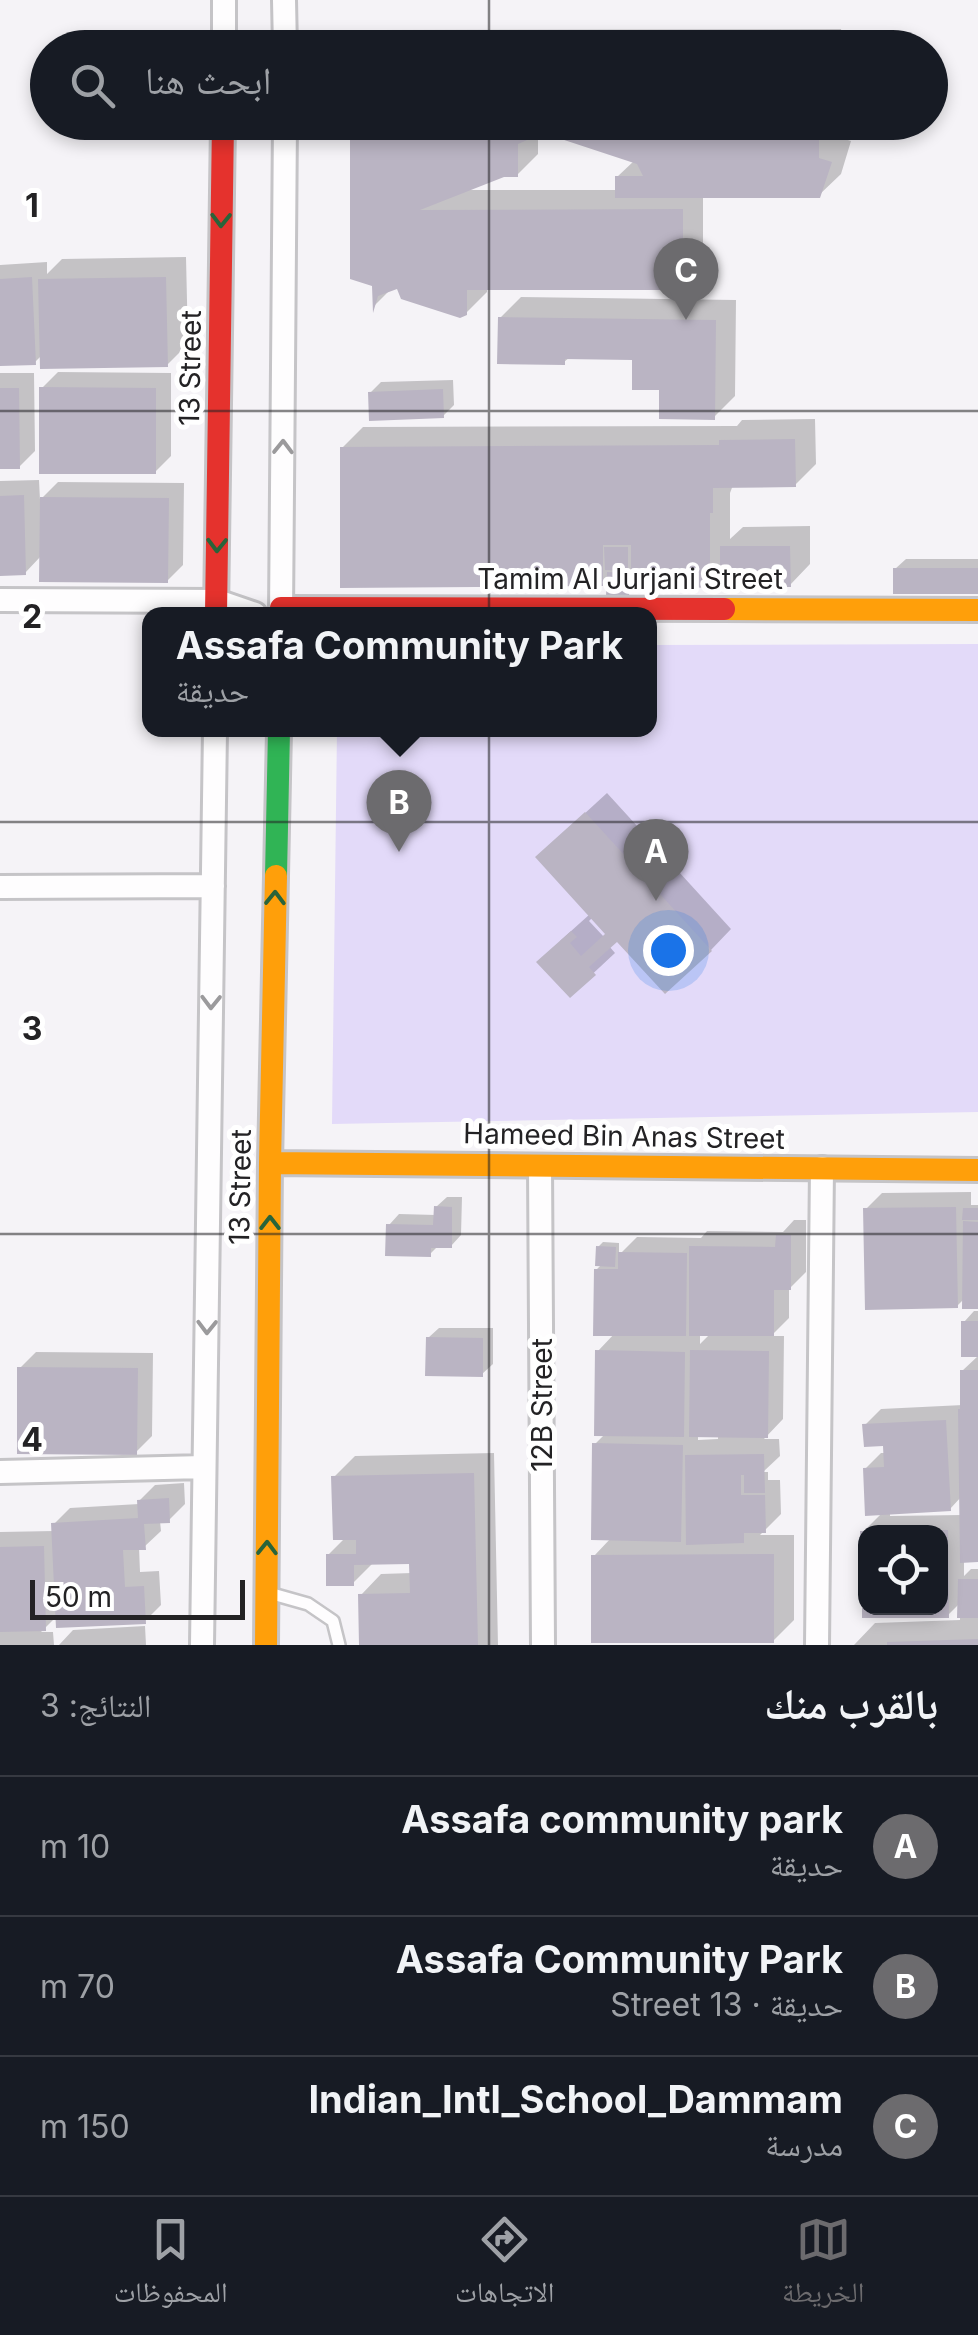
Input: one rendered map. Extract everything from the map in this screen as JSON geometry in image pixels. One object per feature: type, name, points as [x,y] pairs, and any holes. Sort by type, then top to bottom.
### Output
[{"type":"street","points":[[224,0],[224,30]]},
{"type":"street","points":[[284,0],[285,30]]},
{"type":"street","name":"13 Street","points":[[216,607],[223,140]]},
{"type":"street","points":[[281,607],[285,140]]},
{"type":"street","points":[[0,600],[189,607]]},
{"type":"street","name":"Tamim Al Jurjani Street","points":[[657,610],[978,610]]},
{"type":"street","name":"13 Street","points":[[202,1645],[215,737]]},
{"type":"street","name":"13 Street","points":[[266,1645],[279,737]]},
{"type":"street","points":[[0,888],[213,886]]},
{"type":"street","name":"Hameed Bin Anas Street","points":[[270,1163],[978,1170]]},
{"type":"street","name":"12B Street","points":[[540,1166],[543,1645]]},
{"type":"street","points":[[818,1645],[822,1168]]},
{"type":"street","points":[[0,1472],[204,1467]]},
{"type":"lane","points":[[266,1592],[308,1604],[334,1621],[339,1645]]},
{"type":"shaded area","points":[[978,644],[978,1112],[332,1124],[337,737],[657,737],[657,645]]},
{"type":"building","points":[[350,140],[527,140],[518,144],[518,177],[504,177],[420,210],[683,209],[683,290],[467,290],[467,315],[460,318],[401,299],[397,289],[378,296],[373,313],[372,286],[350,279]]},
{"type":"building","points":[[564,140],[819,140],[819,158],[832,162],[820,198],[615,198],[615,176],[643,176],[637,164]]},
{"type":"building","points":[[32,277],[36,365],[0,366],[0,279]]},
{"type":"building","points":[[166,277],[168,367],[40,369],[38,279]]},
{"type":"building","points":[[498,317],[716,320],[715,420],[659,419],[659,390],[632,390],[632,360],[565,359],[565,365],[497,364]]},
{"type":"building","points":[[39,387],[156,388],[156,474],[39,474]]},
{"type":"building","points":[[0,388],[19,388],[20,469],[0,469]]},
{"type":"building","points":[[443,389],[444,418],[369,421],[368,392]]},
{"type":"building","points":[[795,439],[796,487],[713,488],[710,513],[710,566],[720,566],[720,546],[790,546],[791,587],[631,588],[631,545],[603,545],[603,586],[340,588],[340,447],[719,445],[719,440]]},
{"type":"building","points":[[24,495],[26,575],[0,576],[0,496]]},
{"type":"building","points":[[40,497],[169,498],[168,583],[39,582]]},
{"type":"building","points":[[604,547],[628,547],[628,571],[605,570]]},
{"type":"building","points":[[893,568],[978,568],[978,594],[893,594]]},
{"type":"building","points":[[607,572],[630,573],[629,597],[606,597]]},
{"type":"building","points":[[585,812],[712,951],[665,994],[617,942],[589,967],[596,975],[570,998],[536,962],[571,931],[577,937],[570,943],[581,956],[605,934],[535,857]]},
{"type":"building","points":[[434,1206],[452,1207],[452,1248],[431,1248],[431,1257],[385,1256],[386,1224],[433,1225]]},
{"type":"building","points":[[956,1207],[958,1308],[865,1310],[863,1208]]},
{"type":"building","points":[[963,1208],[978,1208],[978,1220],[962,1220]]},
{"type":"building","points":[[963,1221],[978,1222],[978,1309],[962,1309]]},
{"type":"building","points":[[776,1235],[791,1235],[791,1290],[774,1290],[774,1336],[689,1336],[689,1246],[775,1247]]},
{"type":"building","points":[[596,1246],[616,1247],[615,1267],[595,1266]]},
{"type":"building","points":[[618,1252],[687,1253],[686,1336],[593,1336],[594,1269],[618,1269]]},
{"type":"building","points":[[961,1321],[978,1321],[978,1357],[961,1357]]},
{"type":"building","points":[[426,1337],[483,1338],[483,1377],[425,1376]]},
{"type":"building","points":[[595,1350],[685,1352],[684,1437],[594,1436]]},
{"type":"building","points":[[690,1350],[769,1351],[768,1438],[689,1437]]},
{"type":"building","points":[[17,1367],[138,1368],[137,1455],[17,1454]]},
{"type":"building","points":[[960,1370],[978,1370],[978,1562],[960,1563],[958,1409]]},
{"type":"building","points":[[946,1420],[951,1511],[865,1516],[863,1468],[884,1467],[883,1446],[864,1447],[862,1424]]},
{"type":"building","points":[[592,1443],[683,1445],[681,1542],[591,1540]]},
{"type":"building","points":[[764,1454],[765,1493],[744,1493],[741,1475],[741,1495],[765,1495],[766,1533],[744,1533],[744,1543],[686,1545],[685,1455]]},
{"type":"building","points":[[474,1473],[478,1645],[359,1645],[358,1594],[410,1593],[409,1564],[354,1565],[354,1586],[326,1586],[326,1554],[356,1554],[356,1540],[333,1540],[331,1476]]},
{"type":"building","points":[[169,1498],[170,1523],[144,1524],[146,1550],[123,1550],[125,1587],[144,1586],[146,1624],[56,1628],[51,1523],[138,1518],[137,1500]]},
{"type":"building","points":[[948,1530],[949,1618],[862,1618],[948,1615]]},
{"type":"building","points":[[44,1546],[46,1631],[0,1632],[0,1547]]},
{"type":"building","points":[[774,1554],[774,1643],[591,1643],[591,1555]]},
{"type":"building","points":[[958,1579],[978,1579],[978,1618],[957,1618]]},
{"type":"building","points":[[978,1639],[978,1645],[887,1645],[887,1642]]},
{"type":"traffic: fast","points":[[276,876],[279,737]]},
{"type":"traffic: slow","points":[[724,609],[978,610]]},
{"type":"traffic: slow","points":[[266,1645],[276,876]]},
{"type":"traffic: slow","points":[[270,1163],[978,1170]]},
{"type":"traffic: jam","points":[[216,607],[223,140]]},
{"type":"traffic: jam","points":[[657,609],[724,609]]},
{"type":"place","name":"Indian_Intl_School_Dammam","points":[[686,320]]},
{"type":"place","name":"Assafa Community Park","points":[[399,852]]},
{"type":"place","name":"Assafa community park","points":[[656,901]]}]
